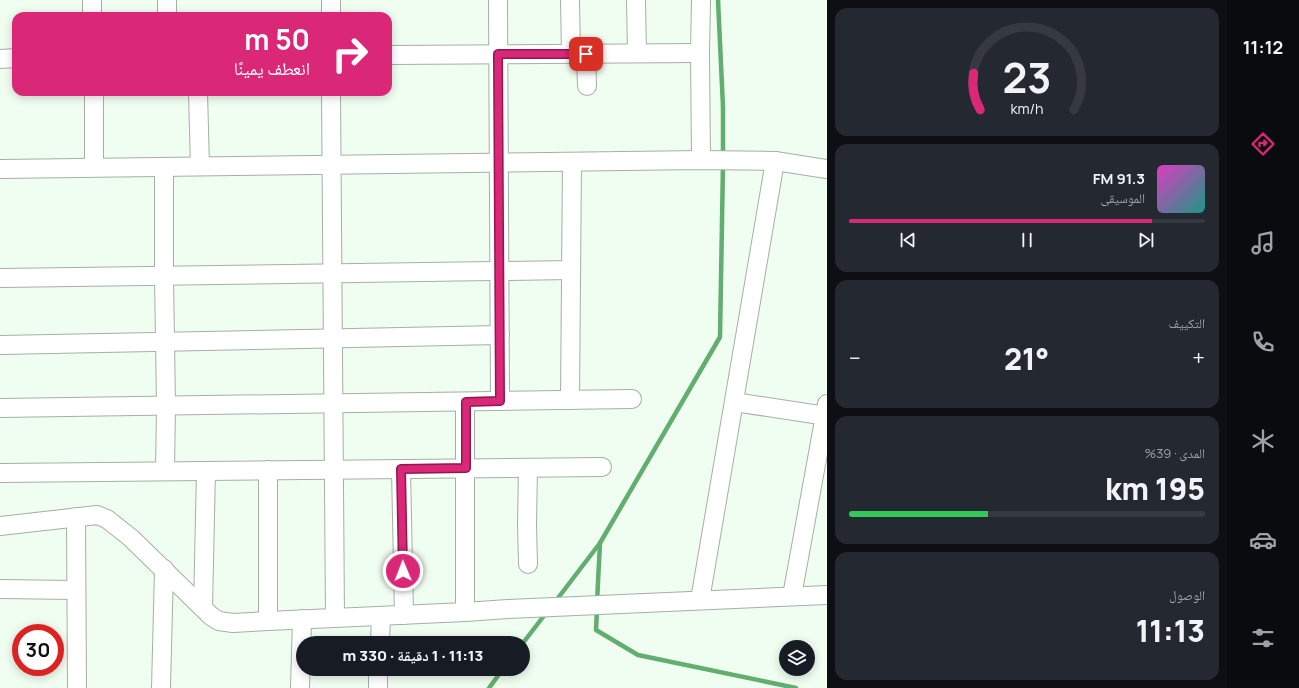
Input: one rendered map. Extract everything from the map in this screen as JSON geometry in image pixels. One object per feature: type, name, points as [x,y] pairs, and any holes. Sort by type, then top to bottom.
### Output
[{"type":"street","points":[[92,0],[92,12]]},
{"type":"street","points":[[167,0],[167,12]]},
{"type":"street","points":[[331,0],[331,12]]},
{"type":"street","points":[[498,0],[500,401]]},
{"type":"street","points":[[570,0],[578,54],[587,86]]},
{"type":"street","points":[[636,0],[637,53]]},
{"type":"street","points":[[701,0],[700,53],[706,160]]},
{"type":"street","points":[[392,55],[700,53]]},
{"type":"street","points":[[0,58],[12,58]]},
{"type":"street","points":[[94,96],[94,167]]},
{"type":"street","points":[[198,96],[200,166]]},
{"type":"street","points":[[332,96],[335,618]]},
{"type":"street","points":[[0,169],[742,160],[775,161],[827,170]]},
{"type":"street","points":[[700,600],[775,161]]},
{"type":"street","points":[[570,400],[572,162]]},
{"type":"street","points":[[164,167],[166,406],[165,471]]},
{"type":"street","points":[[0,278],[571,270]]},
{"type":"street","points":[[0,345],[500,335]]},
{"type":"street","points":[[0,408],[632,399]]},
{"type":"street","points":[[465,612],[466,402]]},
{"type":"street","points":[[734,402],[826,412],[792,596]]},
{"type":"street","points":[[0,473],[602,467]]},
{"type":"street","points":[[528,468],[528,564]]},
{"type":"street","points":[[401,469],[404,615]]},
{"type":"street","points":[[268,470],[268,620]]},
{"type":"street","points":[[203,608],[206,471]]},
{"type":"street","points":[[0,526],[76,517],[97,516],[107,519],[131,538],[203,608],[219,620],[233,623],[268,620],[827,595]]},
{"type":"street","points":[[76,517],[77,688]]},
{"type":"street","points":[[161,688],[164,569]]},
{"type":"street","points":[[0,589],[76,590]]},
{"type":"street","points":[[380,636],[381,616]]},
{"type":"street","points":[[300,688],[302,619]]},
{"type":"street","points":[[378,676],[378,688]]},
{"type":"waterway","points":[[718,0],[723,107],[723,156]]},
{"type":"waterway","points":[[555,602],[600,543],[720,337],[723,164]]},
{"type":"waterway","points":[[597,602],[600,543]]},
{"type":"waterway","points":[[597,609],[596,630],[638,655],[796,688]]},
{"type":"waterway","points":[[528,636],[546,613]]},
{"type":"waterway","points":[[489,688],[498,676]]},
{"type":"route","points":[[403,571],[401,469],[466,468],[466,402],[500,401],[498,54],[586,54]]}]
